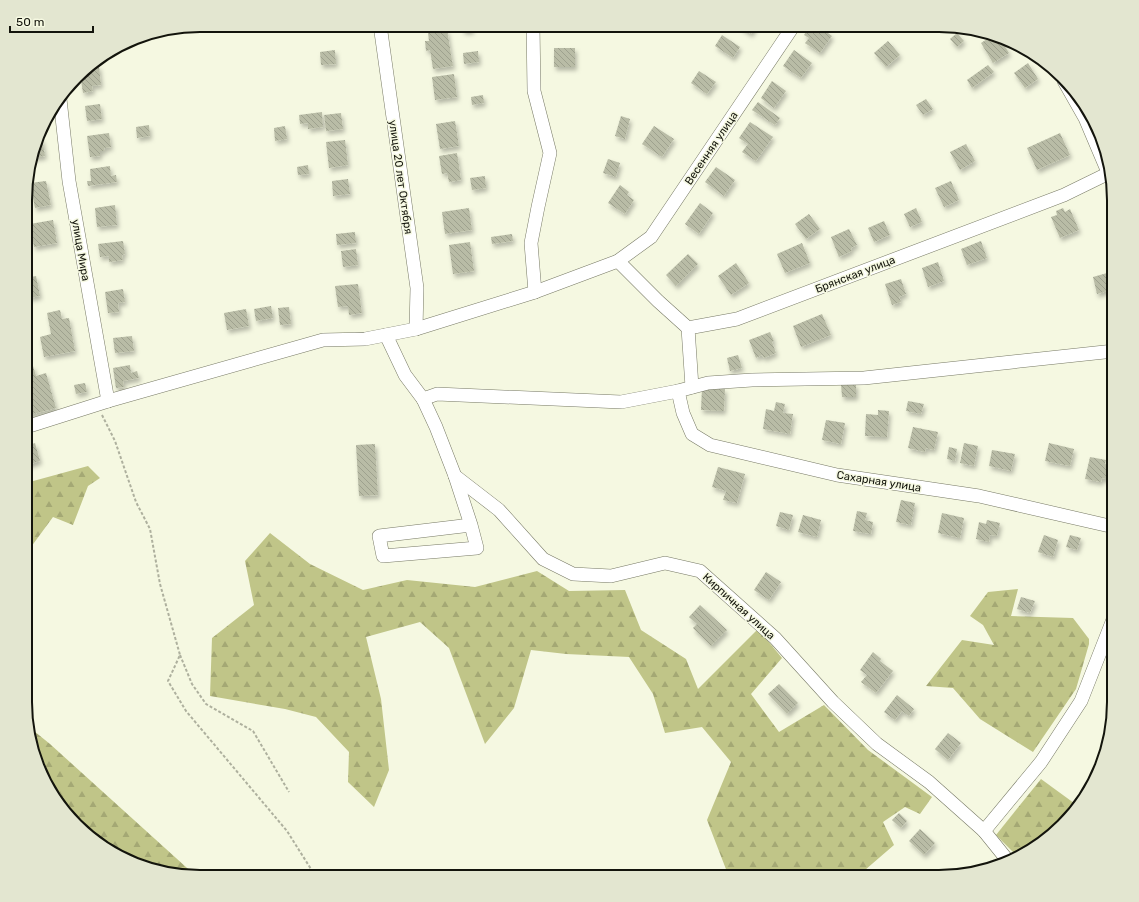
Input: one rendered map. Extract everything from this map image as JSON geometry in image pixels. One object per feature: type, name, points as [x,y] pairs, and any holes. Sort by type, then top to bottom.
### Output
[{"type":"street","name":"улица 20 лет Октября","points":[[381,32],[417,288],[416,329]]},
{"type":"street","points":[[533,32],[534,91],[550,153],[531,243],[536,292]]},
{"type":"street","name":"Весенняя улица","points":[[32,425],[102,403],[323,340],[365,339],[416,329],[536,292],[618,261],[651,237],[789,32]]},
{"type":"street","points":[[1077,103],[1085,118],[1100,154]]},
{"type":"street","name":"улица Мира","points":[[61,105],[69,182],[102,403]]},
{"type":"street","name":"Брянская улица","points":[[688,328],[737,319],[1064,195],[1106,176]]},
{"type":"street","points":[[618,261],[658,301],[688,328],[692,387]]},
{"type":"street","points":[[386,335],[405,375],[423,399],[436,428],[455,476],[471,525],[477,548],[383,556],[379,536],[471,525]]},
{"type":"street","points":[[423,399],[437,394],[621,402],[678,391],[708,383],[752,380],[864,378],[1107,352]]},
{"type":"street","name":"Сахарная улица","points":[[678,391],[683,413],[692,434],[710,445],[837,475],[979,496],[1107,525]]},
{"type":"street","name":"Кирпичная улица","points":[[455,476],[499,510],[543,559],[573,574],[611,576],[665,563],[700,571],[775,638],[833,702],[877,744],[929,782],[984,831],[1005,857]]},
{"type":"street","points":[[984,831],[1041,762],[1081,701],[1107,635]]},
{"type":"path","points":[[102,403],[136,502],[150,529],[160,584],[180,655],[192,684],[206,704],[254,731],[289,792]]},
{"type":"path","points":[[180,655],[168,681],[186,712],[287,831],[312,870]]},
{"type":"green space","points":[[88,466],[100,478],[88,486],[73,525],[53,517],[32,546],[32,481]]},
{"type":"green space","points":[[270,533],[310,564],[363,590],[407,580],[475,587],[537,571],[569,591],[625,590],[641,630],[686,659],[698,689],[758,629],[782,658],[751,694],[779,732],[824,705],[868,750],[932,797],[920,814],[905,807],[883,822],[894,845],[865,870],[726,870],[707,820],[731,762],[702,727],[665,733],[653,694],[629,657],[566,654],[531,650],[514,708],[485,744],[449,648],[420,622],[366,637],[381,699],[389,770],[374,807],[348,782],[349,752],[316,717],[285,709],[210,696],[212,638],[254,605],[245,561]]},
{"type":"green space","points":[[1018,589],[1011,616],[1073,618],[1089,639],[1089,644],[1076,689],[1033,752],[980,719],[953,688],[926,686],[962,640],[994,645],[983,625],[970,616],[988,592]]},
{"type":"green space","points":[[34,731],[189,870],[167,867],[125,853],[106,842],[81,821],[60,796],[49,777]]},
{"type":"green space","points":[[1041,779],[1073,803],[1050,828],[1033,842],[1014,853],[996,835]]},
{"type":"building","points":[[447,32],[453,66],[433,69],[430,50],[426,51],[425,41],[429,41],[428,33]]},
{"type":"building","points":[[806,32],[827,32],[832,36],[820,53],[805,43],[809,38],[804,35]]},
{"type":"building","points":[[957,33],[964,41],[957,47],[950,39]]},
{"type":"building","points":[[722,35],[740,47],[733,58],[715,46]]},
{"type":"building","points":[[987,39],[993,41],[1004,45],[1009,53],[993,63],[981,43]]},
{"type":"building","points":[[888,41],[900,55],[886,67],[874,53]]},
{"type":"building","points":[[554,48],[575,48],[575,67],[554,67]]},
{"type":"building","points":[[335,50],[336,64],[321,65],[320,52]]},
{"type":"building","points":[[794,50],[812,63],[801,78],[783,66]]},
{"type":"building","points":[[478,51],[479,62],[464,64],[463,53]]},
{"type":"building","points":[[1028,63],[1038,79],[1025,88],[1014,73]]},
{"type":"building","points":[[988,65],[994,72],[972,88],[967,80]]},
{"type":"building","points":[[99,66],[101,85],[92,86],[93,91],[83,93],[81,81]]},
{"type":"building","points":[[699,71],[716,82],[707,94],[691,83]]},
{"type":"building","points":[[454,74],[457,97],[435,100],[432,77]]},
{"type":"building","points":[[772,81],[786,91],[774,108],[761,98]]},
{"type":"building","points":[[483,95],[484,103],[472,105],[471,97]]},
{"type":"building","points":[[926,99],[933,109],[923,115],[916,105]]},
{"type":"building","points":[[758,102],[780,118],[775,125],[752,110]]},
{"type":"building","points":[[100,104],[102,119],[87,121],[85,106]]},
{"type":"building","points":[[322,112],[323,127],[308,129],[308,123],[300,124],[299,115]]},
{"type":"building","points":[[341,113],[343,129],[326,131],[324,115]]},
{"type":"building","points":[[621,116],[630,119],[625,139],[615,136]]},
{"type":"building","points":[[455,121],[459,146],[440,149],[436,124]]},
{"type":"building","points":[[750,122],[773,137],[756,161],[742,152],[748,144],[739,138]]},
{"type":"building","points":[[149,125],[150,136],[137,138],[136,127]]},
{"type":"building","points":[[285,126],[287,139],[275,141],[274,128]]},
{"type":"building","points":[[654,126],[674,139],[662,157],[642,144]]},
{"type":"building","points":[[109,133],[111,147],[104,148],[105,151],[100,151],[100,156],[90,157],[87,136]]},
{"type":"building","points":[[1060,133],[1070,155],[1037,170],[1027,148]]},
{"type":"building","points":[[345,140],[348,165],[329,168],[326,142]]},
{"type":"building","points":[[43,142],[45,156],[38,157]]},
{"type":"building","points":[[966,144],[975,161],[960,170],[950,152]]},
{"type":"building","points":[[457,153],[461,180],[449,182],[447,173],[442,174],[439,156]]},
{"type":"building","points":[[608,159],[620,163],[616,177],[603,173]]},
{"type":"building","points":[[308,165],[309,174],[298,175],[297,167]]},
{"type":"building","points":[[110,166],[111,176],[116,175],[117,182],[88,186],[87,181],[91,181],[90,169]]},
{"type":"building","points":[[716,167],[735,180],[724,196],[705,182]]},
{"type":"building","points":[[485,176],[486,188],[472,190],[470,178]]},
{"type":"building","points":[[348,179],[350,194],[333,196],[332,181]]},
{"type":"building","points":[[46,181],[51,205],[35,208],[32,193],[33,183]]},
{"type":"building","points":[[951,181],[959,200],[944,207],[935,188]]},
{"type":"building","points":[[620,185],[629,192],[627,195],[634,200],[625,214],[608,203]]},
{"type":"building","points":[[700,203],[713,213],[699,234],[685,224]]},
{"type":"building","points":[[115,205],[117,225],[97,227],[95,208]]},
{"type":"building","points":[[469,208],[472,230],[445,234],[442,212]]},
{"type":"building","points":[[916,208],[922,222],[910,227],[904,214]]},
{"type":"building","points":[[1063,208],[1065,212],[1070,209],[1079,230],[1060,238],[1051,217],[1057,215],[1056,211]]},
{"type":"building","points":[[809,214],[820,229],[806,239],[795,224]]},
{"type":"building","points":[[53,220],[57,243],[34,247],[32,224]]},
{"type":"building","points":[[884,221],[890,235],[874,242],[868,228]]},
{"type":"building","points":[[849,229],[857,245],[851,248],[852,251],[839,257],[831,237]]},
{"type":"building","points":[[355,232],[356,243],[337,245],[336,234]]},
{"type":"building","points":[[512,234],[513,241],[492,244],[491,237]]},
{"type":"building","points":[[123,241],[125,254],[122,255],[123,260],[109,262],[109,256],[100,257],[98,244]]},
{"type":"building","points":[[981,241],[987,258],[967,265],[961,249]]},
{"type":"building","points":[[470,242],[474,271],[453,274],[449,245]]},
{"type":"building","points":[[802,243],[810,263],[785,273],[777,254]]},
{"type":"building","points":[[356,249],[358,265],[343,267],[341,251]]},
{"type":"building","points":[[688,254],[698,264],[676,286],[666,275]]},
{"type":"building","points":[[938,262],[944,281],[928,287],[922,268]]},
{"type":"building","points":[[736,263],[749,283],[731,295],[718,276]]},
{"type":"building","points":[[1107,273],[1107,291],[1097,294],[1093,277]]},
{"type":"building","points":[[36,276],[40,296],[32,297],[32,277]]},
{"type":"building","points":[[901,279],[906,294],[899,297],[901,302],[892,305],[885,284]]},
{"type":"building","points":[[358,284],[362,313],[349,315],[348,306],[338,307],[335,286]]},
{"type":"building","points":[[123,289],[125,302],[118,303],[119,312],[108,313],[105,292]]},
{"type":"building","points":[[271,306],[273,318],[256,321],[254,309]]},
{"type":"building","points":[[289,307],[291,324],[280,325],[278,308]]},
{"type":"building","points":[[246,309],[249,326],[227,330],[224,313]]},
{"type":"building","points":[[60,310],[62,319],[69,318],[75,351],[44,357],[40,337],[51,334],[47,313]]},
{"type":"building","points":[[822,314],[831,335],[801,347],[793,326]]},
{"type":"building","points":[[770,332],[774,341],[772,342],[776,353],[764,358],[762,355],[756,358],[749,340]]},
{"type":"building","points":[[132,336],[134,351],[115,353],[113,338]]},
{"type":"building","points":[[738,355],[742,368],[730,371],[727,358]]},
{"type":"building","points":[[130,365],[131,373],[137,371],[139,378],[123,381],[124,387],[116,388],[113,368]]},
{"type":"building","points":[[32,366],[36,376],[46,373],[56,408],[32,414]]},
{"type":"building","points":[[85,383],[87,392],[76,394],[74,385]]},
{"type":"building","points":[[841,384],[856,384],[856,397],[842,397]]},
{"type":"building","points":[[702,388],[725,389],[724,411],[701,410]]},
{"type":"building","points":[[908,401],[924,404],[921,414],[906,411]]},
{"type":"building","points":[[776,402],[785,404],[783,413],[793,414],[790,434],[763,429],[766,409],[774,411]]},
{"type":"building","points":[[878,410],[889,411],[887,437],[865,436],[866,414],[878,415]]},
{"type":"building","points":[[826,420],[845,423],[841,444],[822,440]]},
{"type":"building","points":[[913,427],[938,432],[934,450],[926,448],[925,452],[908,448]]},
{"type":"building","points":[[35,443],[40,461],[32,464],[32,444]]},
{"type":"building","points":[[964,443],[978,446],[974,466],[960,463]]},
{"type":"building","points":[[1049,443],[1074,449],[1070,466],[1045,461]]},
{"type":"building","points":[[375,444],[378,495],[359,496],[356,445]]},
{"type":"building","points":[[949,447],[957,449],[955,461],[947,459]]},
{"type":"building","points":[[992,450],[1015,454],[1011,471],[989,466]]},
{"type":"building","points":[[1090,457],[1106,460],[1105,464],[1107,464],[1107,479],[1102,478],[1101,482],[1085,479]]},
{"type":"building","points":[[718,467],[745,474],[737,503],[723,500],[726,491],[712,487]]},
{"type":"building","points":[[901,500],[915,503],[911,525],[896,522]]},
{"type":"building","points":[[857,511],[867,513],[865,520],[873,522],[871,534],[853,531]]},
{"type":"building","points":[[780,512],[793,515],[789,530],[776,526]]},
{"type":"building","points":[[942,513],[964,518],[960,538],[938,533]]},
{"type":"building","points":[[803,515],[821,520],[817,537],[798,532]]},
{"type":"building","points":[[987,520],[1000,523],[997,536],[990,535],[989,542],[976,539],[979,522],[986,524]]},
{"type":"building","points":[[1044,535],[1058,540],[1053,557],[1038,552]]},
{"type":"building","points":[[1070,535],[1081,538],[1077,550],[1066,547]]},
{"type":"building","points":[[766,572],[781,582],[769,600],[754,590]]},
{"type":"building","points":[[1021,597],[1035,601],[1030,613],[1017,609]]},
{"type":"building","points":[[700,605],[727,630],[711,646],[693,628],[697,624],[689,617]]},
{"type":"building","points":[[873,652],[881,659],[880,661],[893,671],[876,693],[861,682],[867,675],[860,670]]},
{"type":"building","points":[[779,684],[798,703],[787,714],[768,694]]},
{"type":"building","points":[[897,695],[914,709],[909,716],[902,711],[895,720],[884,712]]},
{"type":"building","points":[[948,733],[961,743],[948,760],[935,749]]},
{"type":"building","points":[[899,813],[907,821],[901,828],[892,820]]},
{"type":"building","points":[[920,829],[935,843],[924,855],[909,841]]}]
